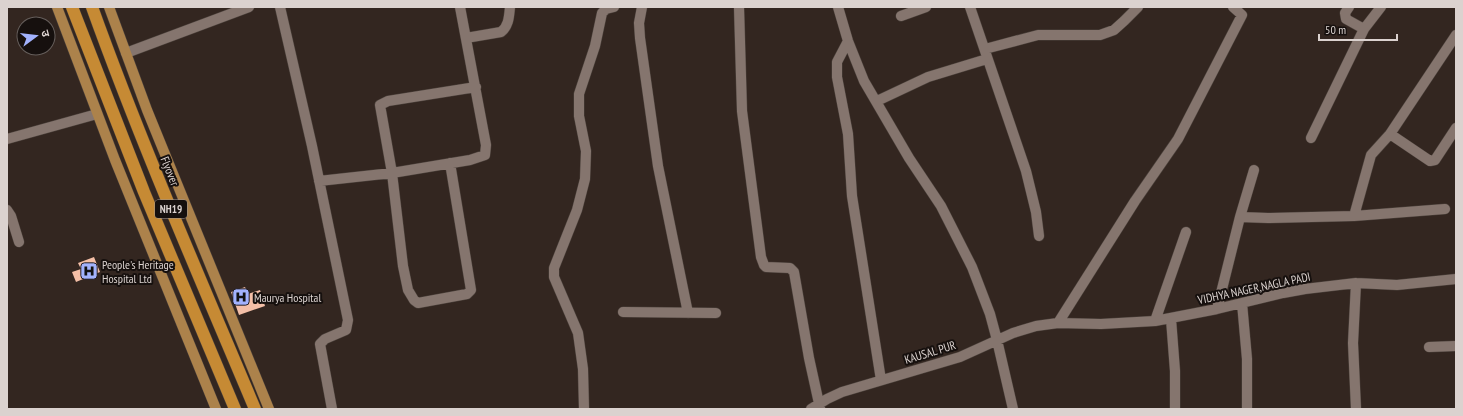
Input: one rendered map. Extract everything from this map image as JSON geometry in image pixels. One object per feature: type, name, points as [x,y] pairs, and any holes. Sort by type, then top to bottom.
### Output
[{"type":"highway","name":"NH19","points":[[72,7],[144,192],[235,409]]},
{"type":"highway","name":"Flyover","points":[[92,7],[114,68],[162,187],[255,409]]},
{"type":"main road","points":[[57,7],[97,114],[216,409]]},
{"type":"main road","points":[[109,7],[150,117],[269,409]]},
{"type":"street","points":[[126,53],[249,7]]},
{"type":"street","points":[[281,7],[312,146],[348,323],[346,330],[325,339],[320,344],[332,409]]},
{"type":"street","points":[[319,181],[392,173],[470,160],[483,156],[486,152],[476,87],[460,7]]},
{"type":"street","points":[[466,38],[501,32],[506,28],[508,23],[510,7]]},
{"type":"street","points":[[584,409],[583,369],[578,333],[554,278],[554,268],[577,210],[585,179],[586,151],[579,116],[580,94],[595,46],[602,14],[606,9],[614,7]]},
{"type":"street","points":[[642,7],[639,23],[640,38],[658,166],[688,313]]},
{"type":"street","points":[[739,7],[742,111],[761,257],[766,267],[790,268],[794,272],[817,407]]},
{"type":"street","points":[[838,7],[848,41],[864,81],[909,158],[941,206],[963,246],[981,290],[997,340],[1013,409]]},
{"type":"street","points":[[901,16],[926,7]]},
{"type":"street","points":[[970,7],[1026,171],[1036,212],[1039,236]]},
{"type":"street","points":[[877,102],[920,80],[1038,35],[1100,35],[1114,30],[1138,7]]},
{"type":"street","points":[[1058,323],[1135,201],[1178,139],[1244,11],[1233,7]]},
{"type":"street","points":[[1349,7],[1345,13],[1346,19],[1364,29]]},
{"type":"street","points":[[1311,138],[1364,29],[1381,7]]},
{"type":"street","points":[[1354,216],[1371,155],[1390,134],[1456,35]]},
{"type":"street","points":[[848,41],[837,62],[837,77],[848,134],[852,196],[881,380]]},
{"type":"street","points":[[450,163],[471,290],[467,294],[421,304],[414,300],[408,290],[406,282],[392,173],[380,106],[388,101],[476,87]]},
{"type":"street","points":[[7,139],[97,114]]},
{"type":"street","points":[[1390,134],[1433,161],[1456,128]]},
{"type":"street","points":[[1217,309],[1240,217],[1254,170]]},
{"type":"street","points":[[1240,217],[1268,218],[1354,216],[1445,209]]},
{"type":"street","points":[[7,210],[11,216],[19,242]]},
{"type":"street","points":[[1155,320],[1186,232]]},
{"type":"street","name":"VIDHYA NAGER,NAGLA PADI","points":[[1058,323],[1101,324],[1171,319],[1291,291],[1356,284],[1403,284],[1456,279]]},
{"type":"street","points":[[1356,284],[1353,343],[1356,409]]},
{"type":"street","points":[[1242,303],[1247,360],[1247,409]]},
{"type":"street","points":[[623,312],[716,313]]},
{"type":"street","points":[[1171,319],[1175,371],[1175,409]]},
{"type":"street","name":"KAUSAL PUR","points":[[817,407],[842,392],[960,356],[1023,329],[1058,323]]},
{"type":"street","points":[[1428,347],[1456,346]]},
{"type":"building","points":[[94,257],[100,272],[76,282],[72,272],[81,269],[78,263]]},
{"type":"building","points":[[245,287],[248,294],[260,290],[265,306],[239,315],[231,292]]},
{"type":"place","name":"People's Heritage Hospital Ltd","points":[[89,271]]},
{"type":"place","name":"Maurya Hospital","points":[[241,297]]}]
